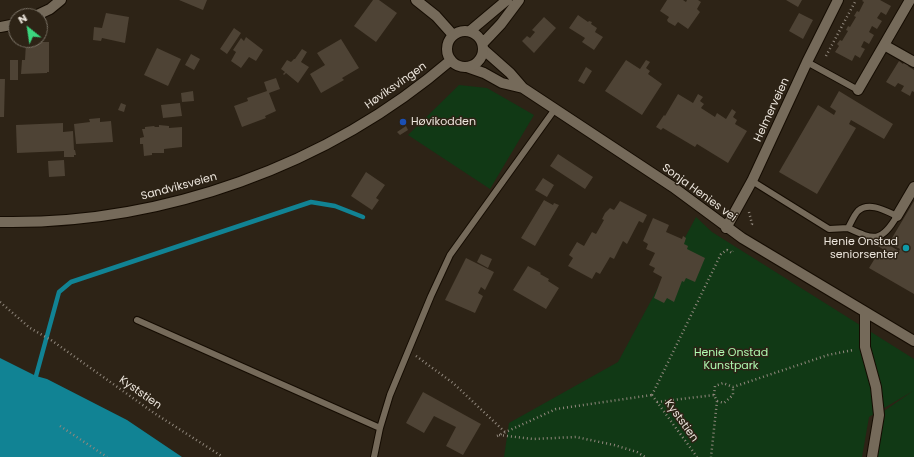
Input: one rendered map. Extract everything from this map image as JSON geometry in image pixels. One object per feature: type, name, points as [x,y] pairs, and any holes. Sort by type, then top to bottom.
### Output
[{"type":"street","points":[[48,10],[61,0]]},
{"type":"street","points":[[416,0],[436,16],[453,35]]},
{"type":"street","points":[[470,31],[507,0]]},
{"type":"street","points":[[483,47],[478,35],[470,31],[459,31],[453,35],[448,42],[447,49],[451,60],[460,67],[467,67],[476,64],[480,60],[483,47],[519,0]]},
{"type":"street","name":"Helmerveien","points":[[726,228],[752,181],[807,62],[838,0]]},
{"type":"street","points":[[858,90],[909,1]]},
{"type":"street","points":[[884,45],[914,62]]},
{"type":"street","name":"Sonja Henies vei","points":[[483,47],[523,88],[673,187],[726,228],[914,342]]},
{"type":"street","name":"Høviksvingen","points":[[353,130],[412,91],[451,60]]},
{"type":"street","name":"Sonja Henies vei","points":[[467,67],[484,73],[502,83],[523,88]]},
{"type":"street","name":"Sandviksveien","points":[[0,222],[70,220],[106,216],[169,203],[222,188],[260,174],[294,160],[353,130]]},
{"type":"street","points":[[897,216],[914,188]]},
{"type":"street","points":[[865,312],[865,347],[876,388],[880,415],[872,457]]},
{"type":"lane","points":[[807,62],[858,90]]},
{"type":"lane","points":[[374,457],[380,428],[390,395],[431,296],[450,255],[555,109]]},
{"type":"lane","points":[[752,181],[829,229],[848,228],[871,238],[877,237],[883,235],[890,228],[897,216],[873,207],[865,207],[857,211],[848,228]]},
{"type":"lane","points":[[137,320],[380,428]]},
{"type":"path","points":[[819,68],[856,0]]},
{"type":"path","points":[[645,457],[637,452],[614,445],[576,437],[533,440],[498,436],[556,409],[652,395],[721,254],[727,250],[732,253],[733,251]]},
{"type":"path","name":"Kyststien","points":[[0,302],[30,328],[50,340],[154,413],[223,457]]},
{"type":"path","points":[[711,457],[717,401],[714,395],[715,386],[723,383],[733,387],[828,356],[865,347]]},
{"type":"path","points":[[408,351],[452,383],[505,432]]},
{"type":"path","points":[[717,401],[724,403],[733,395],[733,387]]},
{"type":"path","name":"Kyststien","points":[[652,395],[697,457]]},
{"type":"path","points":[[657,402],[714,395]]},
{"type":"path","points":[[60,426],[107,457]]},
{"type":"green space","points":[[459,85],[487,88],[534,115],[490,189],[408,135]]},
{"type":"green space","name":"Henie Onstad Kunstpark","points":[[696,217],[712,232],[914,359],[914,457],[874,457],[884,411],[913,391],[869,417],[862,457],[504,457],[509,423],[618,362]]},
{"type":"water","points":[[0,358],[36,376],[47,379],[127,420],[182,457],[0,457]]},
{"type":"building","points":[[179,0],[207,0],[203,10]]},
{"type":"building","points":[[373,0],[379,0],[397,13],[376,42],[354,26]]},
{"type":"building","points":[[667,0],[683,0],[686,2],[687,0],[698,0],[701,2],[697,9],[700,12],[688,29],[678,22],[675,26],[668,22],[667,20],[669,17],[660,11]]},
{"type":"building","points":[[786,0],[802,0],[798,7]]},
{"type":"building","points":[[880,0],[891,6],[886,15],[881,12],[877,18],[882,21],[877,29],[872,26],[869,32],[874,35],[869,44],[864,41],[861,47],[865,49],[860,58],[855,55],[852,61],[835,52],[839,46],[837,44],[840,40],[842,41],[848,31],[846,30],[848,26],[850,27],[856,17],[854,16],[857,11],[859,12],[864,2],[862,1]]},
{"type":"building","points":[[106,13],[129,17],[125,43],[102,38],[101,41],[93,40],[94,27],[102,28]]},
{"type":"building","points":[[799,13],[813,20],[803,39],[789,31]]},
{"type":"building","points":[[578,15],[588,22],[592,22],[591,24],[597,28],[595,32],[603,37],[594,50],[582,42],[585,38],[569,28]]},
{"type":"building","points":[[544,17],[556,28],[534,53],[522,41],[527,36],[530,38],[535,32],[532,30]]},
{"type":"building","points":[[234,28],[241,33],[227,54],[220,49]]},
{"type":"building","points":[[246,37],[263,50],[256,61],[249,57],[241,68],[231,61],[236,52],[233,50],[241,38],[244,41]]},
{"type":"building","points":[[341,39],[359,68],[342,78],[344,80],[321,93],[310,74],[325,65],[317,53]]},
{"type":"building","points":[[49,42],[49,72],[21,74],[22,60],[25,60],[26,48],[48,48]]},
{"type":"building","points":[[157,48],[181,59],[168,86],[144,75]]},
{"type":"building","points":[[302,49],[307,52],[301,62],[309,67],[298,83],[286,73],[284,75],[283,74],[285,72],[281,69],[287,60],[291,62],[295,59]]},
{"type":"building","points":[[191,54],[200,59],[194,70],[185,65]]},
{"type":"building","points":[[10,60],[18,60],[18,80],[10,80]]},
{"type":"building","points":[[626,60],[640,69],[646,60],[650,62],[646,68],[650,71],[648,74],[662,84],[642,115],[605,91]]},
{"type":"building","points":[[899,61],[903,64],[905,61],[910,63],[908,66],[914,70],[914,92],[912,91],[910,96],[901,91],[904,86],[898,83],[895,87],[886,82]]},
{"type":"building","points":[[586,67],[592,71],[584,84],[578,81]]},
{"type":"building","points":[[276,78],[280,89],[269,93],[276,111],[265,116],[266,118],[242,127],[234,106],[248,101],[247,98],[267,91],[264,82]]},
{"type":"building","points":[[0,79],[5,79],[4,117],[0,117]]},
{"type":"building","points":[[193,91],[194,101],[182,102],[181,93]]},
{"type":"building","points":[[839,91],[893,124],[884,139],[851,120],[849,124],[856,128],[817,194],[779,172],[818,105],[834,115],[836,111],[830,107]]},
{"type":"building","points":[[678,94],[693,103],[698,94],[703,97],[700,101],[704,104],[701,108],[715,117],[717,113],[726,119],[732,109],[736,112],[733,117],[737,120],[735,124],[747,131],[728,163],[697,144],[695,147],[663,128],[661,130],[656,127],[664,115],[665,116]]},
{"type":"building","points":[[121,103],[126,105],[124,112],[118,110]]},
{"type":"building","points":[[180,103],[182,116],[163,118],[161,105]]},
{"type":"building","points":[[100,118],[100,122],[111,121],[113,142],[76,144],[74,124],[90,122],[89,119]]},
{"type":"building","points":[[63,123],[63,132],[73,131],[74,150],[76,155],[74,155],[74,157],[64,157],[64,151],[17,153],[16,125]]},
{"type":"building","points":[[159,125],[169,126],[169,128],[182,127],[182,147],[164,149],[164,153],[152,153],[152,155],[144,156],[143,144],[140,144],[140,138],[144,137],[142,129],[145,129],[145,127],[159,127]]},
{"type":"building","points":[[406,126],[408,130],[400,135],[397,132]]},
{"type":"building","points":[[558,154],[593,177],[585,189],[550,166]]},
{"type":"building","points":[[64,160],[65,176],[49,177],[48,161]]},
{"type":"building","points":[[366,172],[385,185],[376,198],[379,200],[372,210],[351,196]]},
{"type":"building","points":[[543,178],[554,185],[547,197],[535,190]]},
{"type":"building","points":[[544,200],[553,205],[554,203],[559,205],[535,246],[521,238]]},
{"type":"building","points":[[620,201],[647,215],[643,223],[639,221],[627,244],[623,241],[614,259],[610,257],[600,274],[596,272],[592,279],[568,266],[573,258],[569,255],[577,242],[584,246],[592,232],[596,234],[604,220],[602,219],[605,213],[610,208],[614,210]]},
{"type":"building","name":"Henie Onstad seniorsenter","points":[[914,201],[914,294],[869,268],[880,250],[894,258],[895,257],[878,246],[882,241],[899,251],[900,249],[889,243]]},
{"type":"building","points":[[653,218],[669,225],[666,232],[682,239],[683,236],[686,238],[684,244],[688,246],[687,249],[705,258],[695,282],[686,278],[684,282],[682,281],[674,302],[667,298],[664,303],[654,298],[662,277],[653,272],[655,268],[649,265],[655,253],[646,249],[648,244],[643,241]]},
{"type":"building","points":[[481,254],[492,259],[488,268],[477,262]]},
{"type":"building","points":[[466,258],[494,272],[485,290],[481,287],[478,293],[483,296],[475,313],[445,300]]},
{"type":"building","points":[[528,266],[541,273],[540,274],[549,279],[548,281],[559,288],[546,309],[513,290]]},
{"type":"building","points":[[423,392],[481,424],[463,455],[446,446],[456,427],[434,416],[424,433],[406,423]]},
{"type":"waterway","points":[[36,376],[59,292],[71,282],[311,202],[335,206],[363,217]]},
{"type":"place","name":"Høvikodden","points":[[403,122]]},
{"type":"place","name":"Henie Onstad seniorsenter","points":[[906,248]]}]
